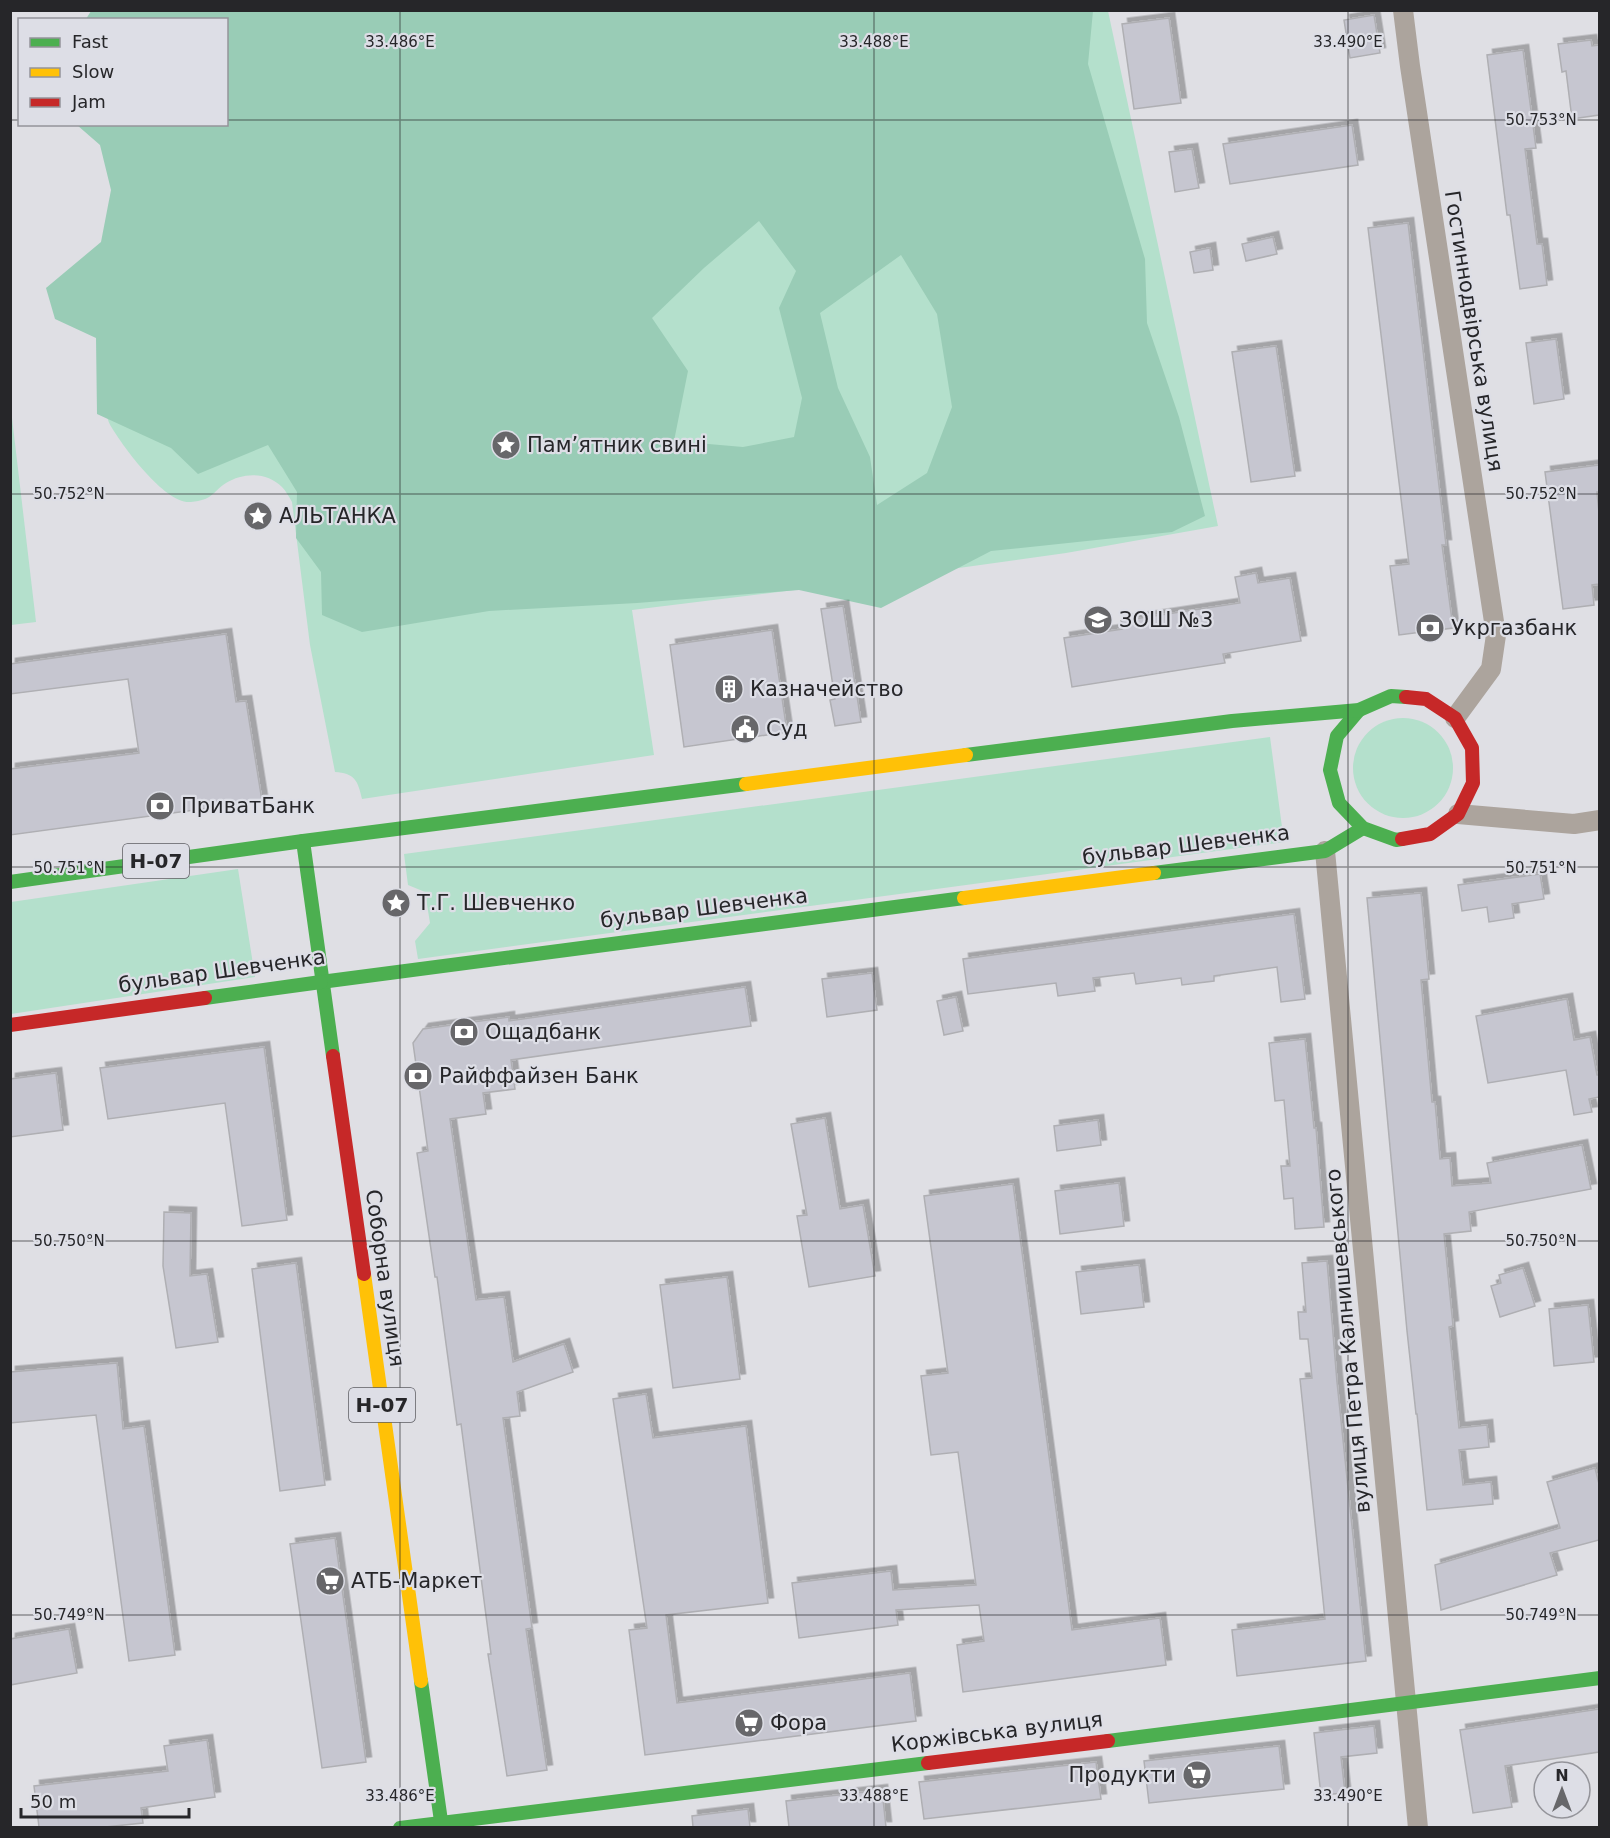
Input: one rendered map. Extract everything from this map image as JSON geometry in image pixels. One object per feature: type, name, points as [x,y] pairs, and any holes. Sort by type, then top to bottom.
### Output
[{"type":"main road","points":[[303,841],[1232,721],[1359,710],[1391,696],[1426,699],[1455,718],[1472,748],[1473,760],[1473,783],[1458,814],[1430,834],[1396,840],[1363,828],[1340,803],[1330,770],[1337,736],[1359,710]]},
{"type":"main road","name":"бульвар Шевченка","points":[[10,1025],[321,982],[1325,851],[1363,828]]},
{"type":"main road","name":"Н-07","points":[[10,882],[303,841]]},
{"type":"main road","name":"Соборна вулиця","points":[[303,841],[321,982],[442,1824]]},
{"type":"main road","name":"Коржівська вулиця","points":[[400,1827],[442,1824],[1599,1678]]},
{"type":"street","name":"Гостиннодвірська вулиця","points":[[1403,10],[1496,635],[1491,669],[1455,718]]},
{"type":"street","points":[[1458,814],[1574,824],[1599,820]]},
{"type":"street","name":"вулиця Петра Калнишевського","points":[[1325,851],[1418,1827]]},
{"type":"green space","points":[[91,11],[1093,11],[1088,64],[1145,259],[1147,323],[1179,417],[1205,516],[1172,532],[991,551],[881,608],[799,590],[637,603],[489,611],[362,632],[322,615],[321,572],[296,538],[297,492],[268,445],[198,474],[171,448],[97,414],[96,338],[55,319],[46,288],[101,242],[111,190],[100,145],[78,126],[228,126],[228,18],[87,18]],"holes":[[[759,221],[796,271],[779,308],[802,398],[794,437],[743,447],[674,441],[688,371],[652,318],[704,268]],[[901,255],[937,314],[952,407],[927,473],[877,505],[870,457],[838,388],[820,313]]]},
{"type":"green space","points":[[141,11],[1108,11],[1218,526],[1066,553],[632,610],[654,755],[362,799],[357,782],[351,776],[335,772],[310,645],[292,502],[286,492],[269,478],[248,475],[233,479],[204,500],[181,501],[158,485],[136,461],[110,425],[103,402],[225,126],[228,126],[228,18]]},
{"type":"green space","points":[[10,418],[12,418],[36,622],[11,625]]},
{"type":"green space","points":[[1403,718],[1422,721],[1439,732],[1450,749],[1453,768],[1450,787],[1439,804],[1422,815],[1403,818],[1384,815],[1367,804],[1356,787],[1353,768],[1356,749],[1367,732],[1384,721]]},
{"type":"green space","points":[[1270,737],[1284,842],[418,959],[415,941],[430,923],[425,892],[408,885],[404,854]]},
{"type":"green space","points":[[238,869],[255,977],[11,1014],[11,902]]},
{"type":"building","points":[[1374,15],[1380,53],[1350,58],[1344,20]]},
{"type":"building","points":[[1169,18],[1181,103],[1134,109],[1122,24]]},
{"type":"building","points":[[1591,40],[1592,46],[1599,45],[1599,115],[1572,119],[1566,71],[1562,72],[1558,44]]},
{"type":"building","points":[[1523,50],[1536,148],[1525,149],[1537,244],[1542,244],[1547,285],[1520,289],[1510,215],[1507,215],[1487,55]]},
{"type":"building","points":[[1352,125],[1358,165],[1230,184],[1223,144]]},
{"type":"building","points":[[1192,149],[1199,188],[1175,192],[1169,152]]},
{"type":"building","points":[[1408,223],[1446,545],[1442,545],[1453,628],[1399,635],[1390,566],[1409,564],[1368,228]]},
{"type":"building","points":[[1273,237],[1277,254],[1246,261],[1242,244]]},
{"type":"building","points":[[1210,248],[1213,270],[1194,273],[1190,252]]},
{"type":"building","points":[[1556,339],[1564,399],[1534,404],[1526,343]]},
{"type":"building","points":[[1276,346],[1295,476],[1251,482],[1232,352]]},
{"type":"building","points":[[1599,465],[1599,492],[1597,492],[1599,584],[1592,585],[1594,605],[1563,609],[1545,472]]},
{"type":"building","points":[[1256,573],[1258,583],[1290,578],[1301,641],[1223,654],[1225,663],[1072,687],[1064,638],[1122,629],[1121,621],[1240,603],[1235,577]]},
{"type":"building","points":[[843,606],[861,722],[835,726],[830,700],[835,699],[821,609]]},
{"type":"building","name":"Казначейство","points":[[772,630],[787,732],[684,747],[670,645]]},
{"type":"building","points":[[226,634],[236,702],[246,701],[262,801],[10,835],[10,769],[139,753],[128,679],[10,694],[10,664]]},
{"type":"building","points":[[1540,874],[1544,899],[1512,904],[1514,918],[1489,922],[1487,907],[1462,911],[1458,885]]},
{"type":"building","points":[[1421,893],[1429,979],[1421,980],[1432,1102],[1435,1102],[1440,1159],[1450,1158],[1452,1186],[1491,1183],[1487,1163],[1582,1145],[1591,1189],[1469,1212],[1471,1231],[1444,1234],[1453,1326],[1449,1327],[1459,1428],[1487,1425],[1489,1447],[1459,1450],[1463,1485],[1491,1482],[1493,1504],[1427,1510],[1407,1331],[1367,898]]},
{"type":"building","points":[[1294,914],[1305,999],[1281,1002],[1277,967],[1214,976],[1214,981],[1182,985],[1181,978],[1136,984],[1134,973],[1093,978],[1095,991],[1058,996],[1056,983],[968,994],[963,959]]},
{"type":"building","points":[[872,973],[877,1010],[827,1017],[822,979]]},
{"type":"building","points":[[745,987],[751,1026],[511,1060],[515,1089],[483,1093],[486,1114],[450,1119],[476,1300],[504,1297],[513,1362],[564,1344],[573,1372],[517,1392],[520,1416],[503,1418],[532,1628],[526,1629],[547,1770],[507,1776],[488,1654],[491,1654],[461,1424],[457,1425],[417,1153],[428,1151],[413,1043],[423,1029],[509,1017],[509,1021]]},
{"type":"building","points":[[956,997],[963,1031],[944,1035],[937,1001]]},
{"type":"building","points":[[1567,999],[1574,1040],[1590,1037],[1597,1075],[1599,1075],[1599,1097],[1589,1099],[1592,1112],[1574,1115],[1566,1070],[1488,1083],[1476,1016]]},
{"type":"building","points":[[1305,1039],[1314,1128],[1316,1128],[1324,1227],[1295,1229],[1293,1198],[1284,1199],[1281,1166],[1290,1166],[1284,1100],[1275,1101],[1269,1043]]},
{"type":"building","points":[[264,1047],[287,1220],[242,1226],[225,1103],[108,1119],[100,1068]]},
{"type":"building","points":[[56,1073],[63,1130],[10,1137],[10,1079]]},
{"type":"building","points":[[825,1118],[840,1209],[863,1205],[875,1276],[809,1287],[797,1216],[807,1215],[791,1124]]},
{"type":"building","points":[[1098,1120],[1101,1145],[1057,1151],[1054,1126]]},
{"type":"building","points":[[1119,1183],[1124,1226],[1060,1234],[1055,1191]]},
{"type":"building","points":[[1013,1184],[1072,1630],[1160,1618],[1166,1665],[963,1692],[957,1645],[984,1641],[979,1605],[896,1610],[898,1625],[799,1638],[792,1583],[891,1571],[893,1590],[976,1585],[958,1452],[931,1455],[921,1376],[948,1373],[924,1196]]},
{"type":"building","points":[[164,1212],[191,1213],[190,1276],[207,1274],[218,1342],[176,1348],[163,1266]]},
{"type":"building","points":[[1327,1261],[1366,1661],[1237,1676],[1232,1630],[1325,1619],[1300,1379],[1312,1378],[1308,1339],[1300,1339],[1298,1312],[1306,1312],[1302,1263]]},
{"type":"building","points":[[296,1263],[325,1485],[280,1491],[252,1269]]},
{"type":"building","points":[[1139,1265],[1144,1307],[1081,1314],[1076,1272]]},
{"type":"building","points":[[1523,1268],[1535,1306],[1500,1317],[1491,1286],[1501,1283],[1499,1275]]},
{"type":"building","points":[[727,1277],[740,1379],[673,1388],[660,1285]]},
{"type":"building","points":[[1588,1305],[1594,1362],[1554,1366],[1549,1309]]},
{"type":"building","points":[[117,1363],[123,1429],[144,1426],[175,1655],[129,1661],[96,1415],[10,1423],[10,1372]]},
{"type":"building","points":[[646,1394],[653,1438],[746,1426],[768,1603],[666,1615],[677,1703],[910,1673],[916,1721],[645,1755],[629,1630],[647,1628],[613,1399]]},
{"type":"building","points":[[1595,1468],[1599,1484],[1599,1540],[1550,1553],[1557,1575],[1441,1610],[1435,1565],[1560,1528],[1547,1482]]},
{"type":"building","points":[[335,1538],[366,1762],[322,1768],[290,1544]]},
{"type":"building","points":[[69,1629],[77,1673],[10,1685],[10,1639]]},
{"type":"building","points":[[1599,1709],[1599,1752],[1532,1760],[1532,1762],[1505,1766],[1512,1807],[1473,1813],[1460,1730]]},
{"type":"building","points":[[1374,1726],[1377,1753],[1341,1757],[1345,1793],[1321,1795],[1314,1733]]},
{"type":"building","points":[[207,1740],[215,1797],[141,1808],[143,1823],[105,1827],[39,1827],[34,1786],[168,1771],[164,1746]]},
{"type":"building","points":[[1279,1746],[1284,1789],[1149,1803],[1144,1761]]},
{"type":"building","points":[[1096,1762],[1101,1799],[924,1819],[919,1782]]},
{"type":"building","points":[[882,1790],[886,1827],[789,1827],[786,1801]]},
{"type":"building","points":[[748,1809],[750,1827],[693,1827],[692,1816]]},
{"type":"traffic: fast","points":[[966,755],[1232,721],[1359,710],[1391,696],[1406,697]]},
{"type":"traffic: fast","points":[[1359,710],[1337,736],[1330,770],[1339,803],[1363,828],[1396,840],[1402,839]]},
{"type":"traffic: fast","points":[[303,841],[746,784]]},
{"type":"traffic: fast","points":[[1154,873],[1325,851],[1363,828]]},
{"type":"traffic: fast","points":[[10,882],[303,841],[333,1056]]},
{"type":"traffic: fast","points":[[321,982],[964,898]]},
{"type":"traffic: fast","points":[[205,998],[321,982]]},
{"type":"traffic: fast","points":[[1108,1741],[1600,1678]]},
{"type":"traffic: fast","points":[[421,1681],[442,1828]]},
{"type":"traffic: fast","points":[[400,1828],[928,1763]]},
{"type":"traffic: slow","points":[[746,784],[966,755]]},
{"type":"traffic: slow","points":[[964,898],[1154,873]]},
{"type":"traffic: slow","points":[[364,1274],[421,1681]]},
{"type":"traffic: jam","points":[[1402,839],[1430,834],[1458,814],[1473,783],[1472,748],[1455,718],[1426,699],[1406,697]]},
{"type":"traffic: jam","points":[[10,1025],[205,998]]},
{"type":"traffic: jam","points":[[333,1056],[364,1274]]},
{"type":"traffic: jam","points":[[928,1763],[1108,1741]]},
{"type":"place","name":"Памʼятник свині","points":[[506,445]]},
{"type":"place","name":"АЛЬТАНКА","points":[[258,516]]},
{"type":"place","name":"ЗОШ №3","points":[[1098,620]]},
{"type":"place","name":"Укргазбанк","points":[[1430,628]]},
{"type":"place","name":"Казначейство","points":[[729,689]]},
{"type":"place","name":"Суд","points":[[745,729]]},
{"type":"place","name":"ПриватБанк","points":[[160,806]]},
{"type":"place","name":"Т.Г. Шевченко","points":[[396,903]]},
{"type":"place","name":"Ощадбанк","points":[[464,1032]]},
{"type":"place","name":"Райффайзен Банк","points":[[418,1076]]},
{"type":"place","name":"АТБ-Маркет","points":[[330,1581]]},
{"type":"place","name":"Фора","points":[[749,1723]]},
{"type":"place","name":"Продукти","points":[[1197,1775]]}]
